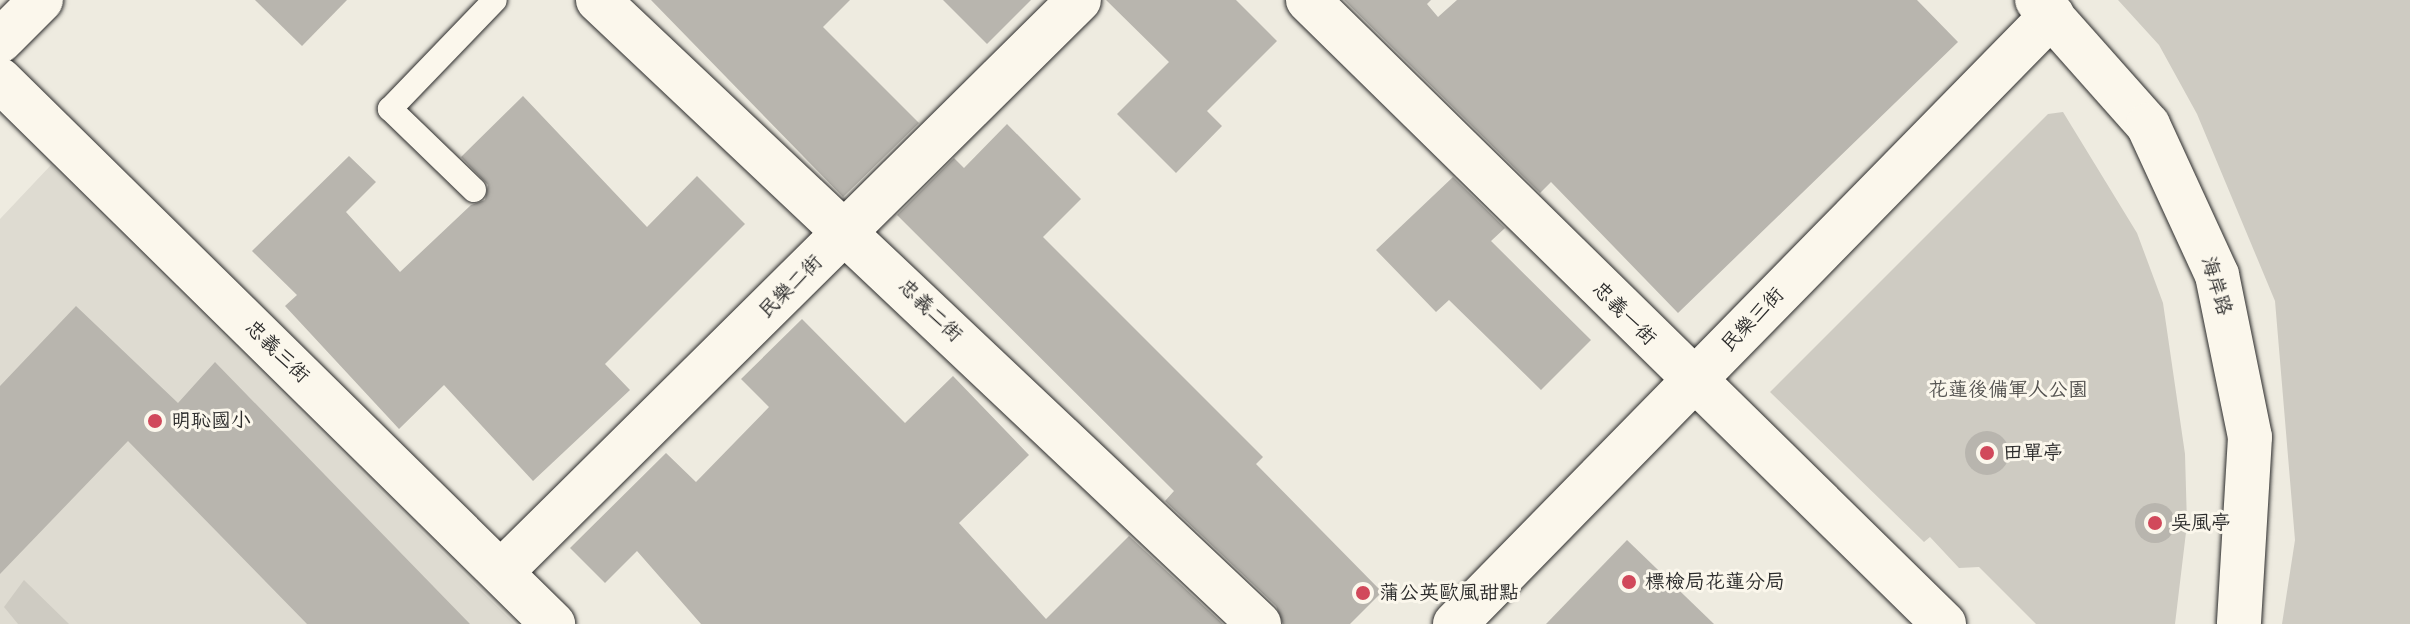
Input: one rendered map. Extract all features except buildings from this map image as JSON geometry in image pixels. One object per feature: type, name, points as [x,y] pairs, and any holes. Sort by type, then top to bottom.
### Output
[{"type":"street","points":[[0,41],[41,0]]},
{"type":"street","name":"忠義二街","points":[[598,0],[1259,624]]},
{"type":"street","name":"民樂二街","points":[[501,572],[1079,0]]},
{"type":"street","name":"忠義一街","points":[[1308,0],[1944,624]]},
{"type":"street","name":"民樂三街","points":[[1455,624],[1693,381],[2044,8]]},
{"type":"street","name":"海岸路","points":[[2044,8],[2148,125],[2217,275],[2250,437],[2239,624]]},
{"type":"street","name":"忠義三街","points":[[0,80],[553,624]]},
{"type":"lane","points":[[474,190],[390,109],[495,0]]},
{"type":"shaded area","name":"明恥國小","points":[[51,165],[515,624],[0,624],[0,219]]},
{"type":"green space","points":[[2118,0],[2410,0],[2410,624],[2282,624],[2295,540],[2275,301],[2197,114],[2159,45]]},
{"type":"green space","name":"花蓮後備軍人公園","points":[[2063,112],[2137,233],[2163,303],[2185,454],[2187,524],[2175,624],[2036,624],[1979,567],[1959,568],[1930,537],[1924,542],[1770,392],[2048,114]]},
{"type":"green space","points":[[24,580],[69,624],[18,624],[4,607]]},
{"type":"place","name":"明恥國小","points":[[155,421]]},
{"type":"place","name":"田單亭","points":[[1987,453]]},
{"type":"place","name":"吳風亭","points":[[2155,523]]},
{"type":"place","name":"標檢局花蓮分局","points":[[1629,582]]},
{"type":"place","name":"蒲公英歐風甜點","points":[[1363,593]]}]
